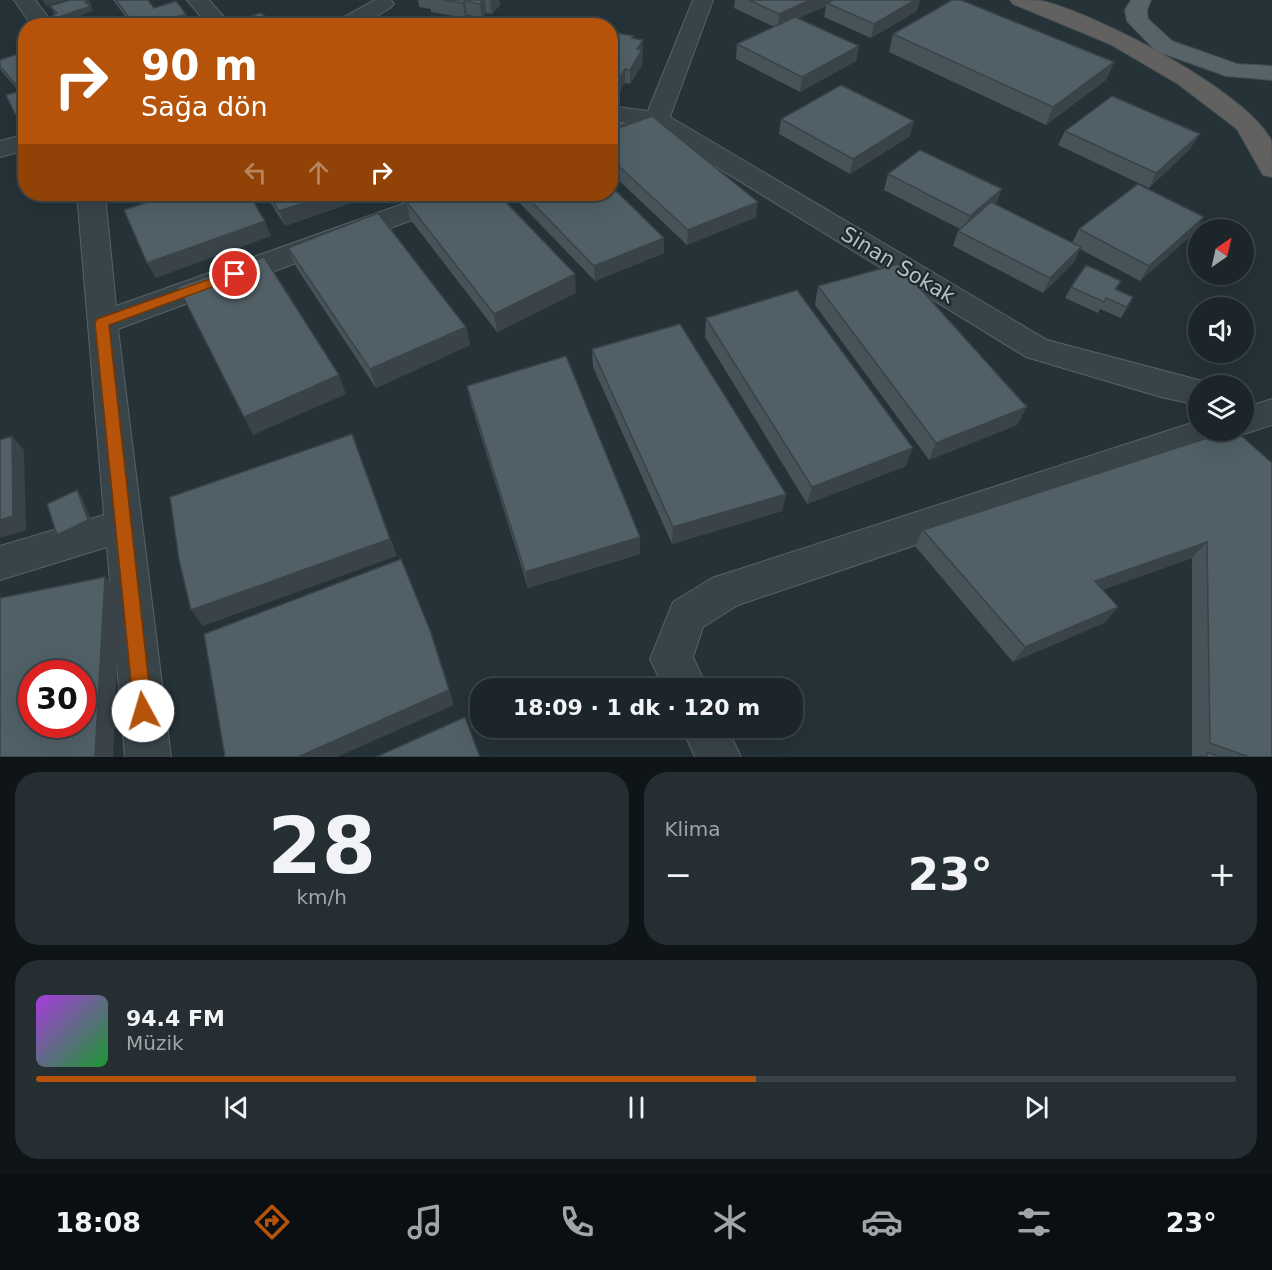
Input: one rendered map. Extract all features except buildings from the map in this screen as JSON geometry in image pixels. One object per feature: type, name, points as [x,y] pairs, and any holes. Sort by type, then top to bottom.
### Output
[{"type":"highway","points":[[1020,0],[1079,21],[1179,72],[1249,128],[1264,149],[1272,169]]},
{"type":"main road","points":[[1141,0],[1136,10],[1138,21],[1164,46],[1234,71],[1272,72]]},
{"type":"street","points":[[24,0],[38,18]]},
{"type":"street","points":[[197,0],[214,18]]},
{"type":"street","points":[[618,134],[657,120],[703,0]]},
{"type":"street","points":[[358,18],[385,2]]},
{"type":"street","points":[[380,18],[385,2]]},
{"type":"street","name":"Sinan Sokak","points":[[618,114],[657,120],[1037,348],[1188,390]]},
{"type":"street","points":[[0,149],[18,144]]},
{"type":"street","points":[[92,201],[102,323],[148,757]]},
{"type":"street","points":[[102,323],[437,201]]},
{"type":"street","points":[[1254,402],[1272,406]]},
{"type":"street","points":[[1254,418],[1272,412]]},
{"type":"street","points":[[681,678],[671,658],[687,615],[726,591],[1188,439]]},
{"type":"street","points":[[0,564],[123,526]]},
{"type":"street","points":[[709,738],[718,757]]},
{"type":"route","points":[[143,711],[102,323],[235,274]]}]
